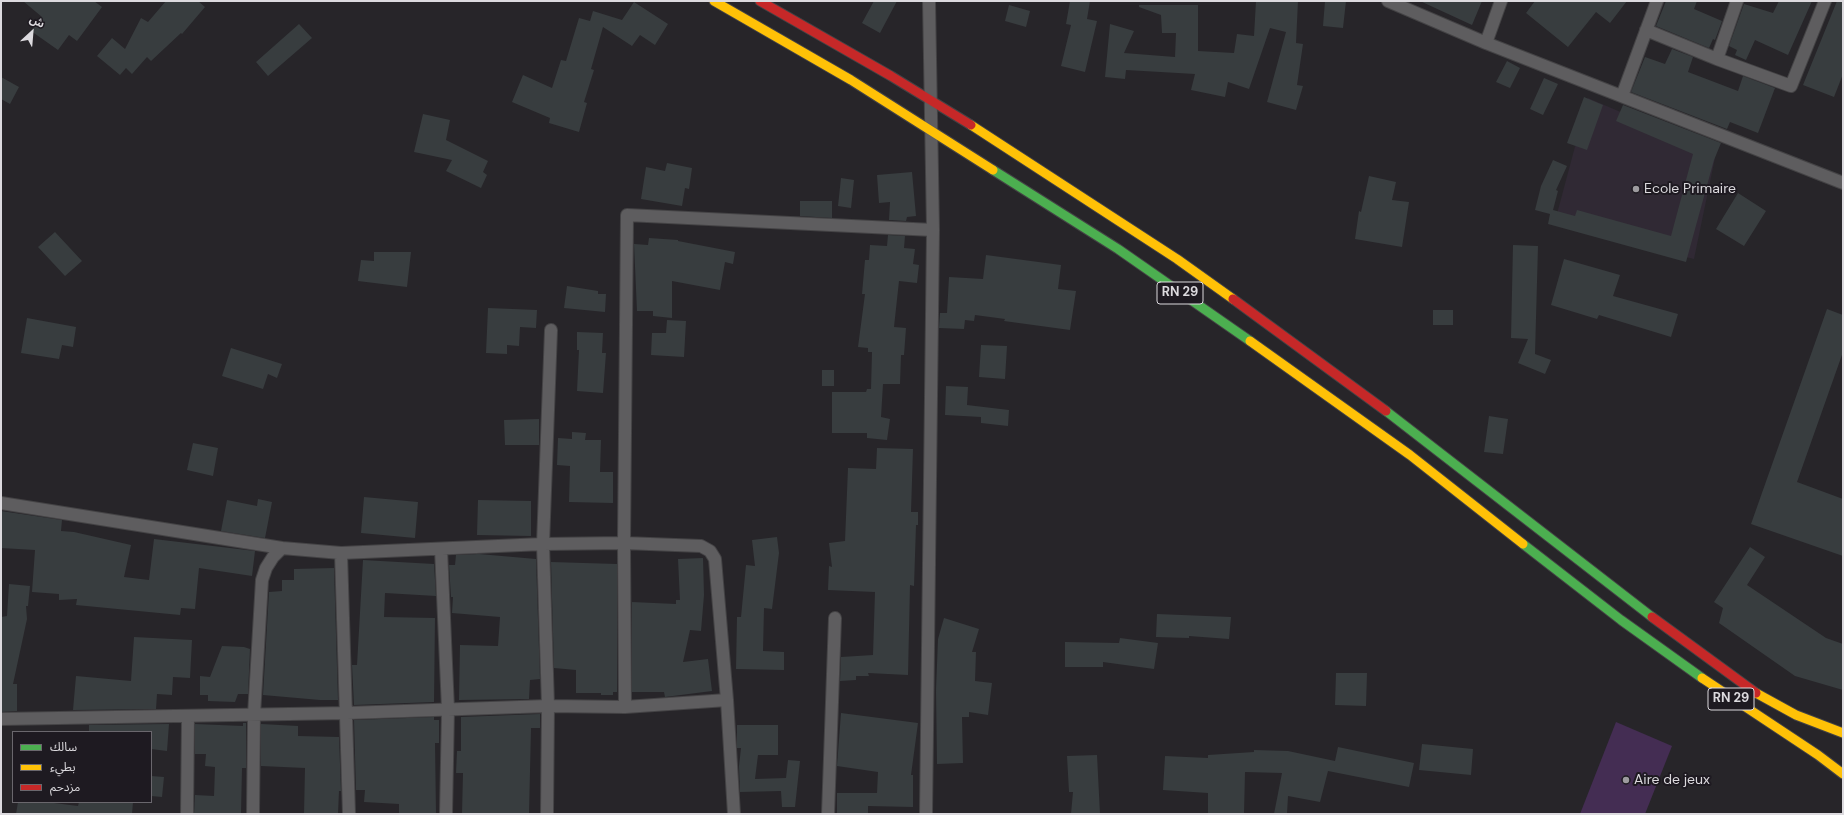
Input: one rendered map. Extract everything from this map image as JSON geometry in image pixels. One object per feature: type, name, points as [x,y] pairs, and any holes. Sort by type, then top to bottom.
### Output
[{"type":"highway","name":"RN 29","points":[[714,1],[851,80],[1118,249],[1313,385],[1410,455],[1621,620],[1738,703],[1818,755],[1843,774]]},
{"type":"highway","name":"RN 29","points":[[760,1],[930,100],[1088,200],[1177,259],[1366,395],[1632,602],[1747,688],[1796,715],[1843,733]]},
{"type":"street","points":[[926,814],[933,230],[929,1]]},
{"type":"street","points":[[1388,1],[1486,43],[1843,183]]},
{"type":"street","points":[[1486,43],[1501,1]]},
{"type":"street","points":[[1622,96],[1657,1]]},
{"type":"street","points":[[1717,59],[1737,1]]},
{"type":"street","points":[[1646,30],[1717,59],[1791,86],[1825,1]]},
{"type":"street","points":[[625,707],[624,543],[626,215],[933,230]]},
{"type":"street","points":[[547,814],[548,706],[543,544],[551,330]]},
{"type":"street","points":[[1,503],[282,548],[341,553],[543,544],[624,543],[701,546],[710,551],[715,558],[727,700],[734,814]]},
{"type":"street","points":[[253,814],[254,715],[262,580],[266,568],[273,557],[282,548]]},
{"type":"street","points":[[441,549],[448,709],[446,814]]},
{"type":"street","points":[[341,553],[349,814]]},
{"type":"street","points":[[828,814],[835,618]]},
{"type":"street","points":[[1,719],[347,713],[548,706],[625,707],[727,700]]},
{"type":"street","points":[[187,814],[188,716]]},
{"type":"shaded area","name":"Ecole Primaire","points":[[1588,98],[1716,153],[1694,259],[1554,225]]},
{"type":"shaded area","name":"Aire de jeux","points":[[1616,722],[1672,746],[1645,814],[1580,814]]},
{"type":"building","points":[[23,1],[94,1],[102,7],[77,41],[69,35],[58,50],[31,31],[42,17]]},
{"type":"building","points":[[166,1],[198,1],[205,7],[182,34],[181,33],[151,61],[147,57],[132,74],[126,68],[120,75],[97,56],[112,38],[125,49],[141,18],[148,22]]},
{"type":"building","points":[[874,1],[897,1],[880,33],[862,23]]},
{"type":"building","points":[[1070,1],[1090,1],[1087,19],[1097,21],[1085,72],[1061,66],[1071,25],[1066,24]]},
{"type":"building","points":[[1256,1],[1298,1],[1296,43],[1303,44],[1297,85],[1303,86],[1296,110],[1267,102],[1286,32],[1270,28],[1249,89],[1228,82],[1225,97],[1191,90],[1195,74],[1126,70],[1125,79],[1105,77],[1110,24],[1134,31],[1124,53],[1175,57],[1176,33],[1162,33],[1161,15],[1139,7],[1139,5],[1198,5],[1198,51],[1234,53],[1237,34],[1254,36]]},
{"type":"building","points":[[1325,1],[1346,1],[1343,28],[1323,26]]},
{"type":"building","points":[[1420,1],[1482,1],[1472,25]]},
{"type":"building","points":[[1535,1],[1627,1],[1610,23],[1596,12],[1568,47],[1526,13]]},
{"type":"building","points":[[1666,1],[1697,1],[1694,9],[1722,21],[1715,40],[1713,39],[1709,48],[1656,26]]},
{"type":"building","points":[[1779,1],[1812,1],[1788,55],[1755,40],[1746,60],[1735,55],[1737,50],[1729,46],[1744,4],[1773,13]]},
{"type":"building","points":[[1837,1],[1843,1],[1843,74],[1834,97],[1803,85]]},
{"type":"building","points":[[634,2],[668,24],[655,45],[640,35],[632,46],[603,27],[591,69],[594,70],[584,102],[587,103],[579,132],[549,123],[550,118],[512,102],[523,75],[552,88],[561,60],[566,61],[579,18],[590,21],[593,11],[622,20]]},
{"type":"building","points":[[1009,5],[1030,11],[1026,27],[1005,21]]},
{"type":"building","points":[[299,24],[312,38],[268,76],[256,62]]},
{"type":"building","points":[[1672,49],[1693,57],[1688,72],[1738,91],[1743,76],[1775,88],[1758,133],[1730,122],[1727,129],[1631,92],[1645,57],[1665,64]]},
{"type":"building","points":[[1507,61],[1520,68],[1510,88],[1496,82]]},
{"type":"building","points":[[1,77],[19,87],[10,104],[1,99]]},
{"type":"building","points":[[1544,78],[1558,84],[1543,115],[1530,109]]},
{"type":"building","points":[[1584,97],[1603,105],[1587,150],[1567,143]]},
{"type":"building","points":[[1623,105],[1721,143],[1714,160],[1686,262],[1548,224],[1550,214],[1535,210],[1541,186],[1553,160],[1567,166],[1556,190],[1558,191],[1553,210],[1575,216],[1577,210],[1671,236],[1693,154],[1616,121]]},
{"type":"building","points":[[423,114],[450,120],[446,140],[488,161],[483,172],[487,175],[481,188],[446,171],[452,160],[414,152]]},
{"type":"building","points":[[667,163],[692,168],[689,189],[685,188],[682,206],[641,199],[646,167],[665,171]]},
{"type":"building","points":[[912,172],[916,216],[907,217],[906,221],[889,220],[890,202],[879,203],[877,175]]},
{"type":"building","points":[[1369,176],[1396,182],[1392,200],[1409,202],[1402,247],[1355,239],[1359,211],[1361,212]]},
{"type":"building","points":[[841,178],[854,180],[851,208],[838,206]]},
{"type":"building","points":[[1738,193],[1766,211],[1744,246],[1716,229]]},
{"type":"building","points":[[800,201],[832,201],[832,218],[800,216]]},
{"type":"building","points":[[55,232],[82,261],[65,276],[38,247]]},
{"type":"building","points":[[888,235],[905,236],[904,248],[915,249],[913,264],[919,265],[917,283],[899,281],[894,327],[906,328],[904,355],[901,355],[900,384],[883,384],[881,417],[890,419],[887,440],[867,438],[867,433],[832,433],[832,392],[866,392],[867,389],[871,389],[872,352],[868,352],[868,348],[858,347],[865,294],[862,294],[865,260],[869,260],[870,245],[887,246]]},
{"type":"building","points":[[649,238],[678,240],[735,252],[733,264],[725,262],[720,290],[672,281],[672,318],[653,316],[653,311],[637,311],[634,244],[648,245]]},
{"type":"building","points":[[1513,245],[1538,246],[1535,354],[1551,360],[1545,374],[1518,363],[1528,339],[1511,338]]},
{"type":"building","points":[[374,252],[411,252],[407,287],[358,281],[361,260],[374,261]]},
{"type":"building","points":[[986,255],[1061,265],[1058,289],[1076,291],[1070,330],[1004,321],[1005,319],[975,315],[974,321],[965,320],[964,329],[939,328],[940,313],[947,313],[949,277],[983,279]]},
{"type":"building","points":[[1564,259],[1620,275],[1613,296],[1678,314],[1671,337],[1599,315],[1597,319],[1551,305]]},
{"type":"building","points":[[567,286],[598,291],[598,294],[606,294],[605,312],[564,308]]},
{"type":"building","points":[[488,308],[537,310],[536,328],[520,327],[519,346],[507,345],[507,354],[486,353]]},
{"type":"building","points":[[1827,309],[1843,315],[1843,352],[1797,482],[1843,499],[1843,556],[1751,524]]},
{"type":"building","points":[[1433,310],[1453,310],[1453,325],[1433,325]]},
{"type":"building","points":[[27,318],[76,327],[73,347],[62,345],[59,359],[21,353]]},
{"type":"building","points":[[667,320],[686,321],[684,357],[651,355],[652,333],[666,333]]},
{"type":"building","points":[[577,332],[603,333],[602,353],[606,353],[603,393],[577,391],[579,350],[577,350]]},
{"type":"building","points":[[981,345],[1007,346],[1005,379],[979,377]]},
{"type":"building","points":[[231,348],[282,364],[277,378],[268,374],[263,389],[222,376]]},
{"type":"building","points":[[822,370],[834,370],[834,386],[822,386]]},
{"type":"building","points":[[946,386],[968,387],[967,405],[1009,410],[1008,426],[981,423],[981,417],[945,415]]},
{"type":"building","points":[[1489,416],[1508,419],[1503,454],[1484,452]]},
{"type":"building","points":[[539,419],[539,445],[505,445],[504,420]]},
{"type":"building","points":[[572,432],[586,433],[585,440],[601,440],[600,472],[613,472],[613,503],[569,502],[570,466],[557,465],[558,438],[572,439]]},
{"type":"building","points":[[193,443],[218,448],[213,476],[187,470]]},
{"type":"building","points":[[877,448],[913,449],[911,512],[918,512],[918,525],[916,525],[914,586],[910,585],[908,675],[868,673],[869,676],[856,676],[856,680],[840,681],[841,657],[873,655],[875,592],[828,590],[829,566],[832,567],[829,543],[845,541],[848,468],[876,469]]},
{"type":"building","points":[[364,497],[418,502],[415,538],[361,533]]},
{"type":"building","points":[[258,499],[272,502],[265,538],[221,531],[227,500],[257,506]]},
{"type":"building","points":[[478,500],[531,501],[531,536],[477,535]]},
{"type":"building","points":[[1,511],[62,520],[61,531],[74,532],[131,545],[124,577],[149,580],[154,539],[255,551],[252,576],[199,568],[195,609],[181,608],[180,615],[76,605],[77,599],[59,600],[59,594],[32,592],[35,550],[1,548]]},
{"type":"building","points":[[777,537],[779,553],[772,609],[764,608],[763,651],[784,652],[784,670],[736,669],[737,617],[741,617],[746,565],[755,566],[752,540]]},
{"type":"building","points":[[1750,547],[1765,557],[1747,585],[1826,638],[1843,644],[1843,690],[1795,676],[1719,623],[1723,608],[1714,602]]},
{"type":"building","points":[[479,554],[536,559],[540,679],[530,680],[529,699],[459,700],[460,645],[498,646],[500,617],[452,613],[453,597],[451,597],[449,565],[455,565],[456,555]]},
{"type":"building","points":[[703,558],[704,595],[701,631],[690,630],[683,662],[708,659],[712,691],[665,697],[664,692],[632,692],[632,602],[676,604],[676,600],[680,600],[678,559]]},
{"type":"building","points":[[363,560],[434,564],[436,596],[385,593],[384,617],[435,618],[434,702],[354,705],[352,665],[357,665]]},
{"type":"building","points":[[551,562],[617,564],[617,692],[613,692],[613,695],[601,695],[601,693],[576,693],[576,670],[554,668]]},
{"type":"building","points":[[334,568],[338,700],[263,695],[269,592],[282,591],[282,580],[294,580],[294,569]]},
{"type":"building","points":[[9,584],[30,586],[28,606],[26,606],[27,619],[13,684],[17,684],[17,711],[1,712],[1,617],[7,616]]},
{"type":"building","points":[[1157,614],[1231,617],[1229,639],[1189,636],[1189,638],[1156,637]]},
{"type":"building","points":[[944,618],[979,629],[972,652],[976,652],[975,681],[992,683],[988,715],[969,712],[969,717],[962,717],[963,763],[937,764],[936,690],[938,639]]},
{"type":"building","points":[[134,637],[192,640],[190,678],[173,677],[172,695],[157,694],[156,709],[73,710],[76,676],[131,681]]},
{"type":"building","points":[[1120,638],[1158,643],[1154,669],[1103,662],[1103,667],[1065,667],[1065,642],[1119,643]]},
{"type":"building","points":[[222,646],[244,647],[250,649],[248,694],[238,694],[235,702],[208,701],[208,695],[200,695],[200,676],[210,677]]},
{"type":"building","points":[[1336,673],[1367,673],[1366,706],[1335,705]]},
{"type":"building","points":[[841,713],[918,723],[911,775],[913,775],[913,807],[868,806],[868,814],[837,814],[837,793],[877,793],[878,772],[837,766]]},
{"type":"building","points":[[540,714],[540,728],[531,728],[529,814],[462,814],[463,773],[456,773],[457,751],[461,751],[461,717]]},
{"type":"building","points":[[434,717],[434,720],[439,720],[439,743],[435,743],[436,814],[399,814],[399,804],[364,802],[365,790],[356,790],[354,720]]},
{"type":"building","points":[[243,723],[246,723],[246,768],[242,768],[241,814],[194,814],[195,795],[214,796],[215,767],[205,766],[206,754],[195,754],[195,724],[243,726]]},
{"type":"building","points":[[169,724],[167,751],[152,749],[152,731],[89,731],[89,725]]},
{"type":"building","points":[[261,724],[298,726],[298,736],[339,737],[341,791],[339,791],[338,814],[304,814],[305,768],[261,766]]},
{"type":"building","points":[[737,725],[778,725],[778,755],[758,755],[755,779],[786,778],[788,760],[800,761],[795,807],[782,807],[781,791],[740,792],[739,766],[741,748],[737,748]]},
{"type":"building","points":[[1422,744],[1473,749],[1471,775],[1419,770]]},
{"type":"building","points":[[1338,747],[1414,763],[1409,787],[1328,771],[1320,802],[1288,796],[1287,814],[1274,814],[1282,773],[1245,772],[1244,814],[1208,814],[1208,793],[1163,790],[1165,756],[1208,758],[1208,755],[1254,752],[1254,750],[1288,751],[1335,761]]},
{"type":"building","points":[[1097,755],[1100,814],[1071,814],[1073,792],[1069,792],[1067,756]]},
{"type":"building","points":[[152,776],[164,777],[162,797],[152,796]]},
{"type":"building","points":[[18,803],[54,803],[78,806],[79,803],[133,803],[132,814],[16,814]]},
{"type":"traffic: fast","points":[[993,170],[1118,249],[1250,341]]},
{"type":"traffic: fast","points":[[1386,411],[1652,617]]},
{"type":"traffic: fast","points":[[1523,544],[1621,620],[1702,678]]},
{"type":"traffic: slow","points":[[714,1],[851,80],[993,170]]},
{"type":"traffic: slow","points":[[971,125],[1177,259],[1233,299]]},
{"type":"traffic: slow","points":[[1250,341],[1410,455],[1523,544]]},
{"type":"traffic: slow","points":[[1702,678],[1818,755],[1843,774]]},
{"type":"traffic: slow","points":[[1756,693],[1796,715],[1843,733]]},
{"type":"traffic: jam","points":[[760,1],[891,76],[971,125]]},
{"type":"traffic: jam","points":[[1233,299],[1386,411]]},
{"type":"traffic: jam","points":[[1652,617],[1756,693]]},
{"type":"place","name":"Ecole Primaire","points":[[1636,189]]},
{"type":"place","name":"Aire de jeux","points":[[1626,780]]}]
